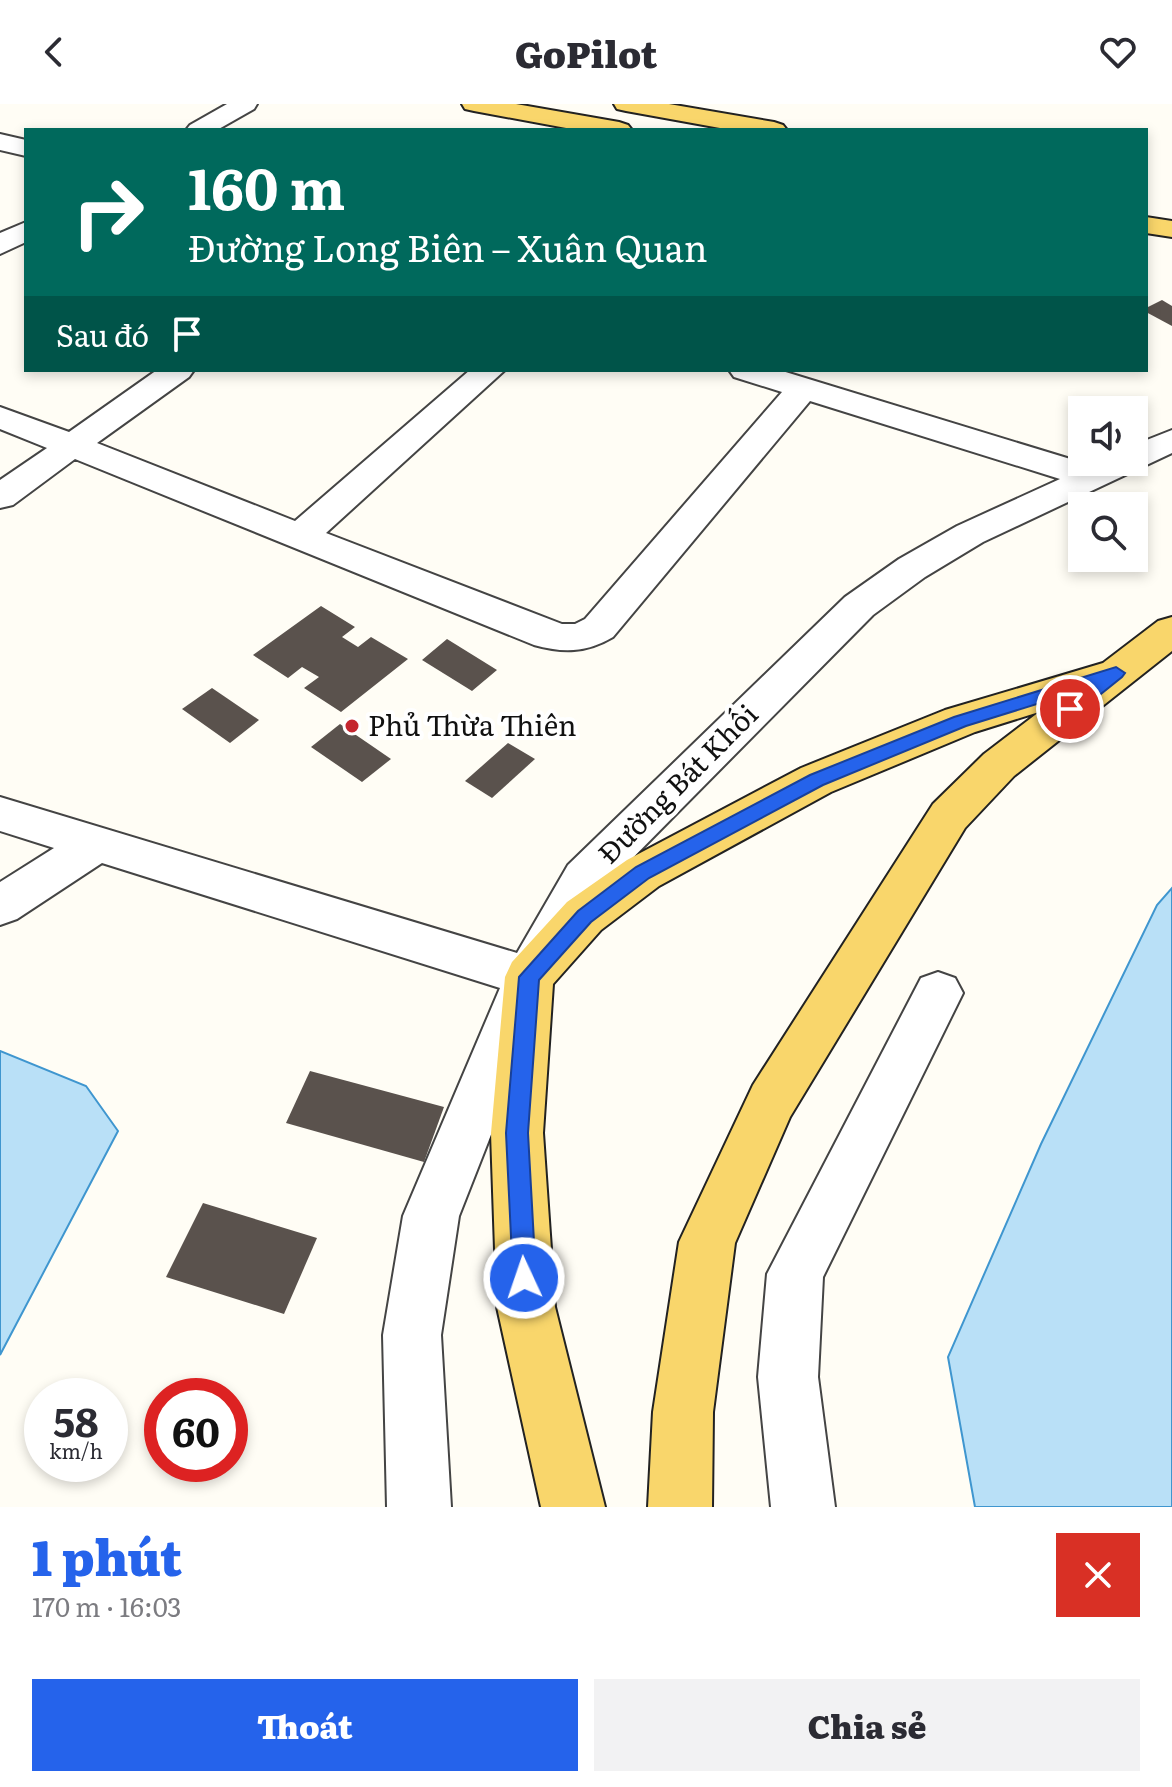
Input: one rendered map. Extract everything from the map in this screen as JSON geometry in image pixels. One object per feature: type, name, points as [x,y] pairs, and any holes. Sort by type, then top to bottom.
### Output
[{"type":"main road","points":[[474,104],[608,128]]},
{"type":"main road","points":[[626,104],[763,128]]},
{"type":"main road","points":[[1148,225],[1172,229]]},
{"type":"main road","points":[[680,1507],[683,1412],[707,1242],[771,1102],[949,816],[999,765],[1170,631]]},
{"type":"main road","points":[[573,1507],[526,1307],[517,1133],[529,977],[584,916],[643,873],[816,780],[960,721],[1116,673]]},
{"type":"street","points":[[203,128],[245,104]]},
{"type":"street","points":[[0,142],[24,148]]},
{"type":"street","points":[[0,245],[24,231]]},
{"type":"street","points":[[0,497],[175,372]]},
{"type":"street","points":[[300,536],[487,372]]},
{"type":"street","points":[[751,372],[1068,459]]},
{"type":"street","points":[[0,417],[566,640],[585,637],[599,628],[803,388]]},
{"type":"street","points":[[1148,451],[1172,440]]},
{"type":"street","name":"Đường Bát Khối","points":[[419,1507],[412,1335],[431,1216],[529,977],[584,878],[859,606],[912,568],[970,534],[1095,476]]},
{"type":"street","points":[[0,814],[529,977]]},
{"type":"street","points":[[0,906],[98,843]]},
{"type":"street","points":[[803,1507],[788,1377],[795,1274],[938,993]]},
{"type":"water","points":[[1172,888],[1172,1507],[975,1507],[948,1357],[1041,1144],[1157,905]]},
{"type":"water","points":[[0,1051],[86,1086],[118,1131],[0,1355]]},
{"type":"building","points":[[1162,300],[1172,306],[1172,326],[1148,313],[1148,307]]},
{"type":"building","points":[[321,606],[355,627],[342,637],[358,647],[371,637],[408,659],[341,712],[304,688],[319,677],[302,667],[288,678],[253,655]]},
{"type":"building","points":[[447,639],[497,670],[472,691],[422,660]]},
{"type":"building","points":[[212,688],[259,720],[230,743],[182,709]]},
{"type":"building","points":[[340,724],[391,759],[362,782],[311,747]]},
{"type":"building","points":[[508,743],[535,759],[492,798],[465,781]]},
{"type":"building","points":[[310,1071],[444,1107],[424,1162],[286,1123]]},
{"type":"building","points":[[203,1203],[317,1238],[284,1314],[166,1277]]},
{"type":"place","name":"Phủ Thừa Thiên","points":[[352,726]]},
{"type":"route","points":[[524,1278],[517,1133],[529,977],[584,916],[643,873],[816,780],[960,721],[1116,673],[1070,709]]}]
